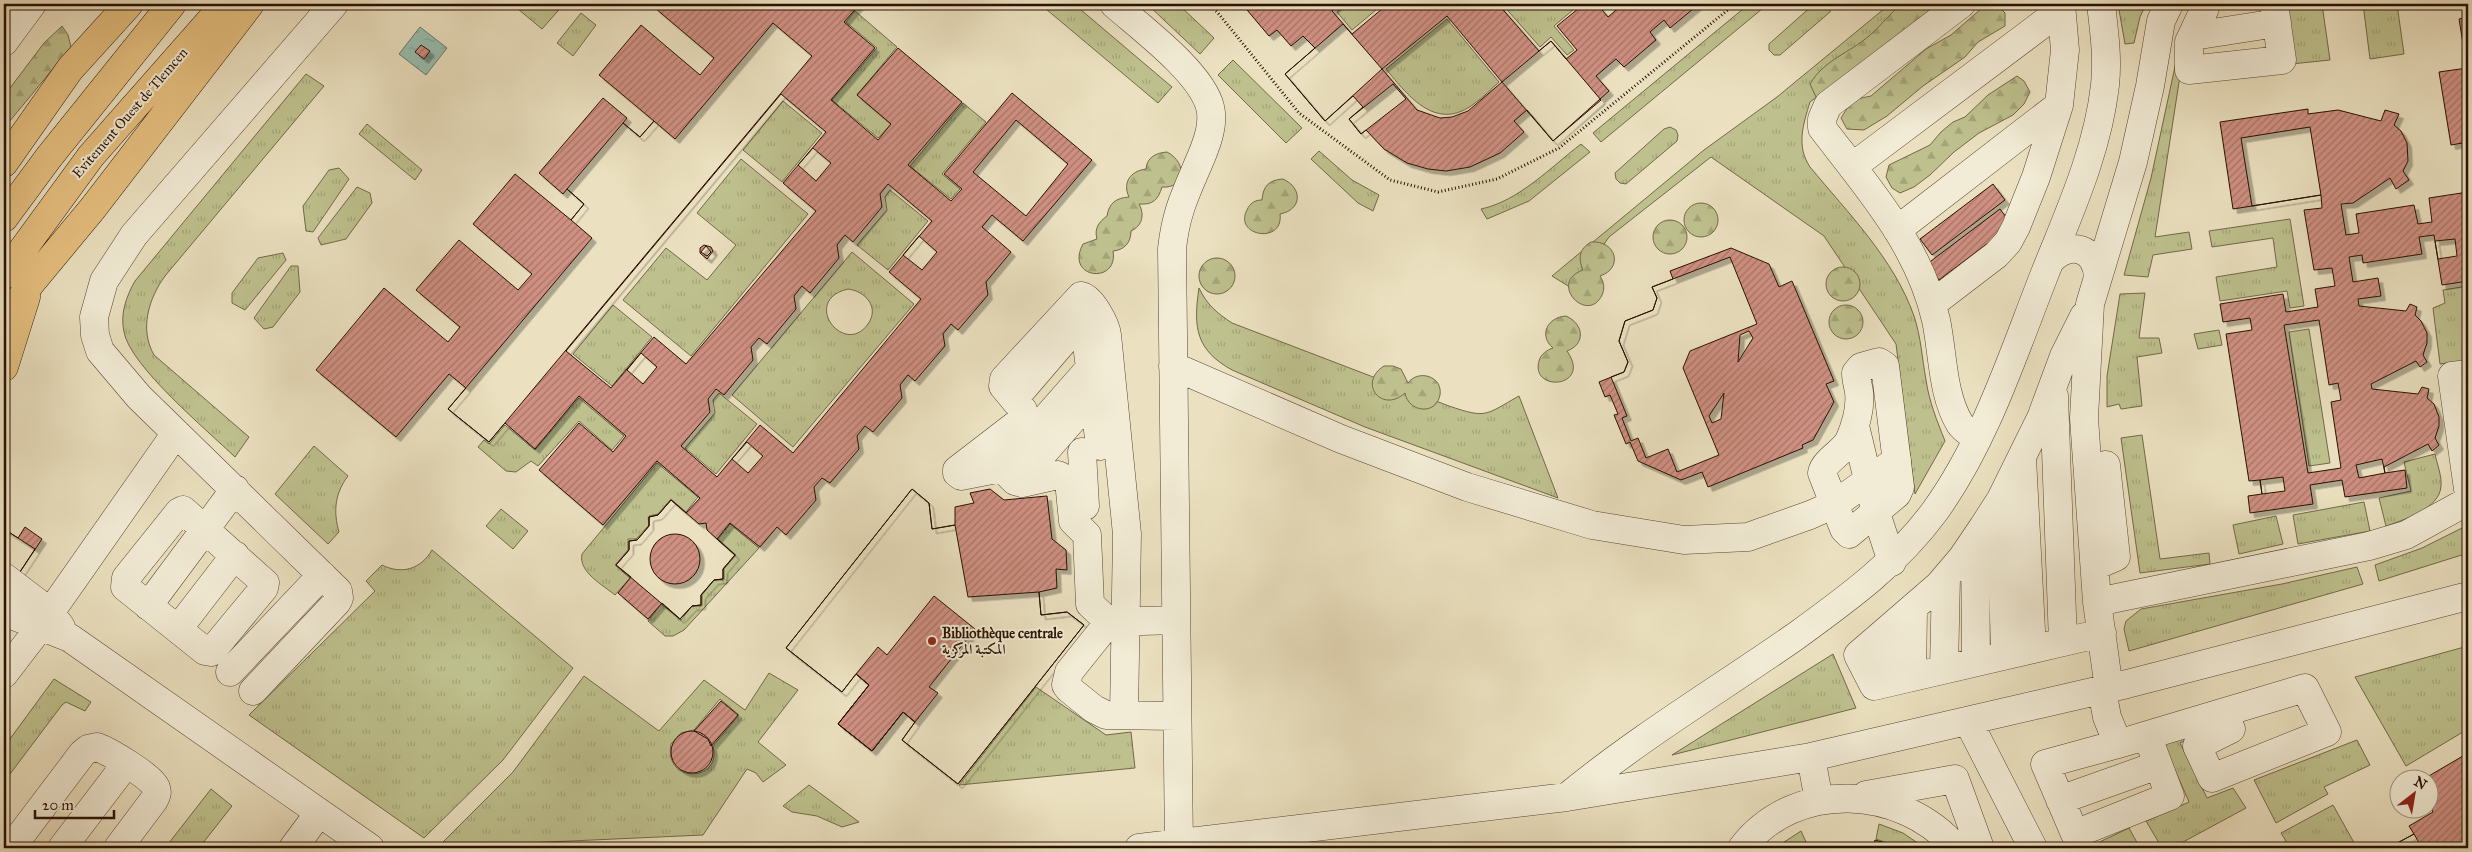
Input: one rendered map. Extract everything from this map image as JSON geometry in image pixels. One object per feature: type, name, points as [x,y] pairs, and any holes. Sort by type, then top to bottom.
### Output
[{"type":"main road","points":[[4,163],[70,69],[129,4]]},
{"type":"main road","points":[[4,218],[49,158],[172,4]]},
{"type":"main road","name":"Evitement Ouest de Tlemcen","points":[[4,275],[91,156],[225,4]]},
{"type":"main road","points":[[4,325],[30,284],[99,200],[250,4]]},
{"type":"main road","points":[[4,368],[30,284]]},
{"type":"street","points":[[4,42],[32,4]]},
{"type":"street","points":[[254,691],[339,598],[338,591],[139,397],[100,351],[95,335],[94,317],[104,281],[134,235],[334,4]]},
{"type":"street","points":[[1114,4],[1191,74],[1205,94],[1210,107],[1211,122],[1209,134],[1203,154],[1179,208],[1174,228],[1172,249],[1179,846]]},
{"type":"street","points":[[1961,4],[1828,105],[1824,111],[1822,128],[1898,230],[1913,255],[1932,304],[1952,404],[1961,425],[1977,439]]},
{"type":"street","points":[[1567,797],[1612,760],[1749,669],[1855,594],[1892,562],[1934,513],[1969,459],[2051,260],[2096,134],[2105,84],[2105,32],[2102,4]]},
{"type":"street","points":[[1900,680],[1886,633],[1913,610],[1946,577],[1975,540],[2001,499],[2041,418],[2064,356],[2090,304],[2098,277],[2097,267],[2093,258],[2133,162],[2150,86],[2161,21],[2169,4]]},
{"type":"street","points":[[1852,168],[2061,7]]},
{"type":"street","points":[[1932,304],[1996,254],[2008,242],[2036,177],[2058,105],[2065,50],[2061,7]]},
{"type":"street","points":[[2196,28],[2276,19]]},
{"type":"street","points":[[2196,28],[2276,19]]},
{"type":"street","points":[[1898,230],[2058,105]]},
{"type":"street","points":[[2066,220],[2070,240],[2076,248],[2096,249]]},
{"type":"street","points":[[2051,260],[2067,249],[2096,249]]},
{"type":"street","points":[[1115,715],[1117,622],[1127,534],[1106,329],[1085,297],[1078,298],[1080,337],[1094,395],[1090,441],[1087,535],[1090,604],[1117,622],[1176,620]]},
{"type":"street","points":[[2090,304],[2084,418],[2088,454],[2105,455],[2116,557],[2095,566],[2097,602],[2102,633],[2107,717],[2118,744]]},
{"type":"street","points":[[1019,406],[1080,337]]},
{"type":"street","points":[[1080,337],[1004,379],[1003,386],[1019,406],[1022,420],[957,473],[961,476],[1062,476],[1069,481],[1073,521],[1087,535]]},
{"type":"street","points":[[1010,475],[1080,337]]},
{"type":"street","points":[[1882,362],[1885,366],[1899,491],[1850,534],[1844,529],[1822,472],[1823,468],[1848,443],[1855,426],[1859,412],[1856,373],[1861,367],[1882,362]]},
{"type":"street","points":[[1173,366],[1341,439],[1458,484],[1592,525],[1684,540],[1748,537],[1835,504],[1897,460]]},
{"type":"street","points":[[2468,374],[2452,376],[2468,489]]},
{"type":"street","points":[[2053,385],[2063,642]]},
{"type":"street","points":[[1010,475],[1094,395]]},
{"type":"street","points":[[1855,426],[1876,513],[1892,562]]},
{"type":"street","points":[[4,674],[45,620],[176,433]]},
{"type":"street","points":[[1090,441],[1110,530],[1117,622],[1069,672],[1066,685],[1094,709],[1115,715],[1177,716]]},
{"type":"street","points":[[1062,476],[1090,441]]},
{"type":"street","points":[[2022,454],[2032,649]]},
{"type":"street","points":[[205,529],[264,581],[264,588],[211,652],[205,651],[148,606],[205,529],[235,489]]},
{"type":"street","points":[[2001,499],[2005,655]]},
{"type":"street","points":[[2097,602],[2369,546],[2406,535],[2468,501]]},
{"type":"street","points":[[1975,540],[1976,662]]},
{"type":"street","points":[[178,630],[235,555]]},
{"type":"street","points":[[230,672],[322,575]]},
{"type":"street","points":[[1944,669],[1946,577]]},
{"type":"street","points":[[4,578],[45,620],[370,848]]},
{"type":"street","points":[[1139,848],[1179,846],[1567,797],[1811,757],[2106,689],[2468,596]]},
{"type":"street","points":[[1900,680],[1913,610]]},
{"type":"street","points":[[4,612],[45,620]]},
{"type":"street","points":[[1900,680],[2102,633]]},
{"type":"street","points":[[2148,735],[2170,796],[2075,834],[2045,764],[2305,688],[2327,732],[2212,778],[2197,746],[2231,729],[2222,713]]},
{"type":"street","points":[[1968,721],[2033,848]]},
{"type":"street","points":[[11,848],[88,749],[97,747],[105,750],[152,782],[157,794],[118,848]]},
{"type":"street","points":[[1811,757],[1819,801]]},
{"type":"street","points":[[62,848],[126,764]]},
{"type":"street","points":[[2060,800],[2158,765]]},
{"type":"street","points":[[1742,848],[1760,830],[1778,817],[1819,801],[1955,779],[1980,848]]},
{"type":"street","points":[[1852,797],[1885,802],[1906,810],[1926,821],[1956,848]]},
{"type":"street","points":[[293,848],[319,813]]},
{"type":"path","points":[[1208,4],[1218,13],[1299,113],[1390,180],[1438,192],[1497,179],[1559,148],[1735,4]]},
{"type":"green space","points":[[512,4],[564,4],[542,29]]},
{"type":"green space","points":[[1040,4],[1074,4],[1172,87],[1158,103]]},
{"type":"green space","points":[[1147,4],[1178,4],[1214,38],[1200,54]]},
{"type":"green space","points":[[1343,4],[1383,4],[1352,30],[1337,12],[1344,6]]},
{"type":"green space","points":[[1502,4],[1580,4],[1554,26],[1574,50],[1567,55],[1551,37],[1540,47]]},
{"type":"green space","points":[[1749,4],[1768,4],[1601,142],[1593,133]]},
{"type":"green space","points":[[1814,4],[1831,4],[1830,12],[1780,55],[1774,55],[1769,50],[1769,44]]},
{"type":"green space","points":[[1890,4],[1941,4],[1810,102],[1803,127],[1802,143],[1803,151],[1810,167],[1869,237],[1895,275],[1914,316],[1929,396],[1945,441],[1915,494],[1896,344],[1824,236],[1711,157],[1609,237],[1573,289],[1552,276],[1704,150],[1777,97]]},
{"type":"green space","points":[[1902,4],[1936,4],[1921,20],[1880,48],[1866,63],[1827,94],[1816,97],[1810,84],[1822,69],[1869,36]]},
{"type":"green space","points":[[1996,4],[2005,13],[2005,26],[1978,42],[1965,57],[1923,86],[1887,116],[1864,130],[1847,129],[1841,118],[1850,104],[1857,99],[1871,96],[1926,49],[1951,35],[1982,8]]},
{"type":"green space","points":[[2118,4],[2146,4],[2140,17],[2134,43],[2125,44]]},
{"type":"green space","points":[[2282,4],[2322,4],[2330,60],[2291,64]]},
{"type":"green space","points":[[2363,4],[2397,4],[2404,54],[2370,59]]},
{"type":"green space","points":[[855,11],[897,47],[857,95],[891,124],[878,138],[832,100],[877,48],[846,22]]},
{"type":"green space","points":[[581,13],[596,25],[573,56],[557,43]]},
{"type":"green space","points":[[1447,19],[1499,82],[1475,103],[1461,111],[1448,114],[1436,113],[1425,108],[1404,90],[1386,69]]},
{"type":"green space","points":[[62,26],[68,35],[71,47],[4,128],[4,96],[44,43]]},
{"type":"green space","points":[[1233,60],[1302,128],[1286,143],[1218,75]]},
{"type":"green space","points":[[2176,62],[2180,76],[2155,237],[2189,232],[2192,249],[2153,255],[2148,277],[2124,275],[2151,178]]},
{"type":"green space","points":[[306,74],[324,86],[165,276],[154,294],[148,314],[147,335],[154,355],[249,437],[235,457],[172,398],[140,362],[129,346],[124,332],[123,312],[135,281]]},
{"type":"green space","points":[[2017,76],[2024,81],[2030,92],[2024,104],[2013,115],[1979,133],[1914,187],[1900,193],[1892,188],[1886,177],[1889,165],[1930,145],[1953,122],[1965,117],[1988,95]]},
{"type":"green space","points":[[783,101],[822,133],[782,182],[743,150]]},
{"type":"green space","points":[[963,103],[986,122],[942,174],[960,189],[951,199],[910,166]]},
{"type":"green space","points":[[367,124],[422,170],[415,180],[359,134]]},
{"type":"green space","points":[[1670,127],[1676,130],[1678,135],[1677,141],[1626,184],[1620,183],[1616,179],[1615,173],[1664,129]]},
{"type":"green space","points":[[1581,144],[1590,152],[1529,201],[1487,219],[1481,209],[1495,205],[1521,191]]},
{"type":"green space","points":[[1319,151],[1352,180],[1379,195],[1373,211],[1358,203],[1311,159]]},
{"type":"green space","points":[[1167,152],[1174,157],[1181,168],[1179,180],[1170,187],[1162,187],[1154,201],[1148,204],[1139,204],[1142,212],[1140,223],[1131,231],[1130,239],[1126,245],[1113,251],[1113,262],[1108,269],[1101,273],[1086,271],[1081,265],[1079,256],[1083,244],[1097,239],[1096,232],[1098,226],[1107,216],[1111,205],[1120,199],[1129,197],[1127,182],[1129,178],[1136,172],[1146,169],[1148,161],[1153,156]]},
{"type":"green space","points":[[741,159],[808,214],[691,356],[623,300],[666,248],[707,280],[736,245],[697,213]]},
{"type":"green space","points":[[339,168],[349,179],[313,232],[306,231],[303,206],[329,170]]},
{"type":"green space","points":[[1283,179],[1290,183],[1297,193],[1296,204],[1287,212],[1280,214],[1279,224],[1275,230],[1268,233],[1252,231],[1247,226],[1245,219],[1248,208],[1253,202],[1262,200],[1265,187],[1270,182]]},
{"type":"green space","points":[[357,187],[370,193],[372,203],[346,239],[321,245],[318,238]]},
{"type":"green space","points":[[890,190],[928,221],[888,270],[857,245],[887,210],[885,197]]},
{"type":"green space","points":[[1701,203],[1708,204],[1713,208],[1717,213],[1717,227],[1713,232],[1708,236],[1701,237],[1694,236],[1689,232],[1685,227],[1684,220],[1685,213],[1689,208],[1694,204]]},
{"type":"green space","points":[[2290,219],[2304,306],[2290,308],[2287,291],[2220,301],[2216,277],[2277,267],[2273,238],[2212,247],[2209,231]]},
{"type":"green space","points":[[1670,220],[1677,221],[1682,225],[1686,230],[1686,244],[1682,249],[1677,253],[1670,254],[1663,253],[1658,249],[1654,244],[1653,237],[1654,230],[1658,225],[1663,221]]},
{"type":"green space","points":[[1591,242],[1606,245],[1614,255],[1614,261],[1608,272],[1600,276],[1604,286],[1602,295],[1596,303],[1588,306],[1580,304],[1574,299],[1570,292],[1569,284],[1573,276],[1583,270],[1580,262],[1581,254],[1584,248]]},
{"type":"green space","points":[[852,252],[914,304],[793,447],[732,395]],"holes":[[[848,289],[865,296],[869,301],[872,312],[868,324],[858,333],[848,334],[838,331],[831,323],[827,314],[828,304],[834,295]]]},
{"type":"green space","points":[[283,253],[286,260],[245,310],[232,303],[232,293],[258,258]]},
{"type":"green space","points":[[1217,258],[1229,264],[1235,276],[1229,288],[1217,294],[1205,288],[1199,276],[1205,264]]},
{"type":"green space","points":[[291,266],[298,266],[300,292],[273,327],[264,329],[254,318]]},
{"type":"green space","points":[[1843,267],[1850,268],[1855,272],[1859,277],[1859,291],[1855,296],[1850,300],[1843,301],[1836,300],[1831,296],[1827,291],[1826,284],[1827,277],[1831,272],[1836,268]]},
{"type":"green space","points":[[2468,286],[2468,360],[2440,364],[2433,308],[2445,303],[2443,290]]},
{"type":"green space","points":[[1199,288],[1213,308],[1232,323],[1449,406],[1471,413],[1486,413],[1519,396],[1558,498],[1365,427],[1232,370],[1220,362],[1204,346],[1197,326]]},
{"type":"green space","points":[[2145,293],[2139,338],[2159,338],[2162,353],[2137,357],[2142,406],[2121,409],[2119,404],[2107,407],[2107,376],[2120,294]]},
{"type":"green space","points":[[613,305],[652,337],[612,386],[573,354]]},
{"type":"green space","points":[[1846,305],[1853,306],[1858,310],[1862,315],[1862,329],[1858,334],[1853,338],[1846,339],[1839,338],[1834,334],[1830,329],[1829,322],[1830,315],[1834,310],[1839,306]]},
{"type":"green space","points":[[1566,316],[1576,324],[1579,329],[1580,339],[1573,348],[1567,351],[1573,363],[1572,373],[1567,379],[1551,382],[1543,378],[1539,371],[1539,361],[1544,353],[1553,348],[1546,338],[1547,328],[1550,323]]},
{"type":"green space","points":[[2309,329],[2330,463],[2309,466],[2289,332]]},
{"type":"green space","points":[[2219,330],[2222,345],[2198,349],[2194,334]]},
{"type":"green space","points":[[1384,366],[1393,366],[1401,369],[1408,383],[1418,376],[1434,379],[1440,388],[1437,402],[1428,409],[1422,409],[1416,408],[1411,404],[1405,393],[1396,399],[1388,400],[1381,398],[1373,388],[1373,380],[1376,373]]},
{"type":"green space","points":[[719,393],[757,424],[716,474],[685,448],[715,413],[713,400]]},
{"type":"green space","points":[[579,398],[624,436],[612,450],[579,421],[538,466],[531,461],[516,472],[506,471],[478,447],[484,440],[489,444],[505,425],[535,450]]},
{"type":"green space","points":[[2142,435],[2160,559],[2209,553],[2210,564],[2140,573],[2121,438]]},
{"type":"green space","points":[[314,446],[348,476],[340,489],[336,502],[339,532],[328,544],[275,494]]},
{"type":"green space","points":[[2435,454],[2441,482],[2439,494],[2428,507],[2420,512],[2386,526],[2379,498],[2411,491],[2404,462]]},
{"type":"green space","points":[[657,463],[698,497],[686,512],[671,499],[658,514],[649,516],[649,525],[636,539],[628,539],[628,550],[615,565],[630,578],[615,595],[592,578],[584,567],[582,554]]},
{"type":"green space","points":[[2364,502],[2370,531],[2298,544],[2293,515]]},
{"type":"green space","points":[[501,509],[528,531],[513,549],[486,526]]},
{"type":"green space","points":[[2276,516],[2283,544],[2239,554],[2233,525]]},
{"type":"green space","points":[[730,524],[759,548],[684,630],[673,636],[665,636],[648,621],[661,604],[681,620],[692,606],[702,606],[702,595],[714,580],[724,580],[724,569],[736,555],[718,539]]},
{"type":"green space","points":[[2468,525],[2468,553],[2379,581],[2375,565],[2422,548]]},
{"type":"green space","points":[[432,550],[573,668],[503,760],[424,838],[249,715],[375,591],[366,581],[382,565],[397,570],[404,570],[417,566],[428,557]]},
{"type":"green space","points":[[2357,567],[2363,584],[2129,651],[2124,629],[2126,621],[2141,609],[2282,584]]},
{"type":"green space","points":[[2468,646],[2468,729],[2406,766],[2355,677]]},
{"type":"green space","points":[[1833,654],[1856,708],[1672,755]]},
{"type":"green space","points":[[769,673],[798,690],[758,742],[786,765],[763,782],[756,773],[747,769],[703,835],[438,847],[513,772],[584,676],[659,731],[704,680],[745,710]],"holes":[[[720,699],[739,715],[713,746],[714,758],[710,767],[702,772],[693,774],[683,772],[676,767],[671,757],[671,744],[681,733],[694,730]]]},
{"type":"green space","points":[[54,679],[91,702],[85,711],[66,702],[62,705],[4,782],[4,747]]},
{"type":"green space","points":[[1036,687],[1106,735],[1131,732],[1135,768],[959,785]]},
{"type":"green space","points":[[2213,727],[2180,743],[2207,798],[2233,788],[2246,808],[2172,848],[2162,848],[2146,821],[2189,802],[2162,740]]},
{"type":"green space","points":[[2357,740],[2370,765],[2324,787],[2328,794],[2276,823],[2254,780]]},
{"type":"green space","points":[[809,785],[859,822],[842,827],[817,816],[792,812],[783,806]]},
{"type":"green space","points":[[211,789],[232,806],[199,848],[165,848]]},
{"type":"green space","points":[[2333,805],[2357,848],[2275,848],[2286,841],[2281,833]]},
{"type":"green space","points":[[1879,824],[1903,833],[1925,848],[1901,848],[1876,839]]},
{"type":"green space","points":[[2129,828],[2140,848],[2087,848]]},
{"type":"green space","points":[[1801,831],[1807,844],[1799,848],[1775,848]]},
{"type":"water","points":[[420,27],[447,48],[426,75],[399,54]]},
{"type":"building","points":[[658,4],[860,4],[844,22],[875,48],[831,100],[878,140],[891,124],[857,95],[898,48],[962,102],[908,165],[951,201],[962,189],[944,174],[1012,93],[1092,160],[1023,241],[992,215],[982,227],[1011,252],[986,282],[988,295],[958,330],[951,324],[943,334],[945,346],[915,381],[908,375],[900,385],[902,398],[873,432],[865,426],[857,436],[859,449],[830,483],[822,478],[814,487],[816,500],[786,535],[777,527],[760,547],[730,523],[717,539],[735,555],[723,569],[723,579],[714,580],[701,595],[701,605],[692,606],[680,619],[662,603],[648,619],[618,593],[631,577],[616,565],[629,550],[629,541],[637,540],[649,526],[649,517],[658,515],[671,500],[686,513],[700,498],[657,461],[603,525],[539,470],[579,423],[613,452],[626,436],[579,396],[535,449],[505,423],[489,442],[448,409],[466,388],[449,374],[396,437],[316,370],[384,288],[448,342],[460,327],[416,290],[459,240],[518,290],[532,274],[473,224],[515,174],[571,220],[584,204],[567,189],[563,194],[539,173],[603,98],[627,118],[623,123],[640,137],[654,121],[599,75],[641,25],[700,75],[714,58],[655,8]],"holes":[[[781,94],[826,132],[783,183],[816,211],[686,364],[654,337],[611,388],[566,351]],[[888,184],[932,221],[889,272],[921,299],[793,453],[760,425],[717,477],[681,446],[710,412],[708,399],[716,389],[724,395],[753,360],[751,347],[759,338],[767,344],[796,309],[794,296],[802,286],[810,293],[839,258],[837,245],[845,235],[853,242],[882,207],[880,194]]]},
{"type":"building","points":[[1242,4],[1339,4],[1332,11],[1352,34],[1388,4],[1498,4],[1539,51],[1551,41],[1566,59],[1577,50],[1557,26],[1584,4],[1699,4],[1670,28],[1664,20],[1650,32],[1656,40],[1624,67],[1616,59],[1596,76],[1609,91],[1553,141],[1527,110],[1514,121],[1524,132],[1500,153],[1470,167],[1446,171],[1428,169],[1407,163],[1384,149],[1366,130],[1361,134],[1349,119],[1363,107],[1353,96],[1325,121],[1285,74],[1315,48],[1303,36],[1291,46],[1277,30],[1269,36]],"holes":[[[1447,16],[1502,82],[1468,111],[1452,117],[1440,118],[1417,110],[1382,69]]]},
{"type":"building","points":[[1597,4],[1623,4],[1608,17]]},
{"type":"building","points":[[2468,17],[2468,142],[2451,145],[2439,72],[2467,68],[2459,19]]},
{"type":"building","points":[[773,23],[812,56],[489,442],[448,409],[592,238],[571,220],[584,204],[567,189],[623,123],[640,137],[654,121],[675,139]]},
{"type":"building","points":[[1343,24],[1382,69],[1325,121],[1285,74]]},
{"type":"building","points":[[1551,41],[1601,100],[1553,141],[1502,82]]},
{"type":"building","points":[[421,45],[430,51],[424,59],[415,52]]},
{"type":"building","points":[[1393,84],[1406,99],[1361,134],[1349,119]]},
{"type":"building","points":[[2308,109],[2308,114],[2338,110],[2381,121],[2385,110],[2399,114],[2394,125],[2401,131],[2407,143],[2408,161],[2403,171],[2409,180],[2396,189],[2390,178],[2353,203],[2341,204],[2346,235],[2359,233],[2356,214],[2414,205],[2418,224],[2432,222],[2429,198],[2468,192],[2468,281],[2442,285],[2434,235],[2419,237],[2422,254],[2363,263],[2362,255],[2349,257],[2353,282],[2378,278],[2381,296],[2358,299],[2359,306],[2406,311],[2410,304],[2417,307],[2415,315],[2421,321],[2427,333],[2427,343],[2423,355],[2427,362],[2420,367],[2416,361],[2371,384],[2372,389],[2418,394],[2422,387],[2429,389],[2427,398],[2434,404],[2439,417],[2439,426],[2435,438],[2439,445],[2432,451],[2428,444],[2384,467],[2385,473],[2405,470],[2407,488],[2345,497],[2342,480],[2310,485],[2313,504],[2250,513],[2248,496],[2262,494],[2260,480],[2249,481],[2226,334],[2252,330],[2250,318],[2223,322],[2220,304],[2283,294],[2286,312],[2318,307],[2315,289],[2335,286],[2332,268],[2314,270],[2304,210],[2322,208],[2321,195],[2233,209],[2220,122]],"holes":[[[2319,320],[2329,385],[2338,383],[2341,400],[2331,402],[2341,468],[2308,473],[2284,325]]]},
{"type":"building","points":[[1016,120],[1068,164],[1026,216],[973,172]]},
{"type":"building","points":[[2310,127],[2321,195],[2252,206],[2241,138]]},
{"type":"building","points":[[813,148],[831,163],[816,181],[798,165]]},
{"type":"building","points":[[1993,184],[2005,200],[1932,255],[1920,239]]},
{"type":"building","points":[[2000,209],[2012,225],[1939,280],[1927,264]]},
{"type":"building","points":[[919,236],[937,252],[922,270],[903,255]]},
{"type":"building","points":[[2455,239],[2457,256],[2438,259],[2435,241]]},
{"type":"building","points":[[704,245],[711,247],[713,251],[707,259],[700,253],[700,248]],"holes":[[[706,246],[711,252],[707,256],[701,252]]]},
{"type":"building","points":[[1731,248],[1769,264],[1779,287],[1792,281],[1834,381],[1826,384],[1834,402],[1813,440],[1802,445],[1803,448],[1708,487],[1702,472],[1681,480],[1638,461],[1630,442],[1626,444],[1614,415],[1618,414],[1610,395],[1605,397],[1599,382],[1624,372],[1628,362],[1619,341],[1625,321],[1653,310],[1657,298],[1652,287],[1673,279],[1670,271]],"holes":[[[1749,331],[1753,338],[1738,362],[1740,335]],[[1724,393],[1721,419],[1712,423],[1709,416]]]},
{"type":"building","points":[[1730,257],[1757,324],[1690,351],[1683,368],[1719,455],[1677,472],[1668,449],[1646,458],[1638,438],[1631,441],[1622,418],[1627,416],[1611,377],[1624,372],[1628,362],[1619,341],[1625,321],[1653,310],[1657,298],[1652,287]]},
{"type":"building","points":[[641,353],[657,367],[643,384],[627,370]]},
{"type":"building","points":[[747,442],[763,456],[748,473],[732,459]]},
{"type":"building","points":[[2382,459],[2385,473],[2359,478],[2356,465]]},
{"type":"building","points":[[2283,477],[2285,491],[2262,494],[2260,480]]},
{"type":"building","points":[[912,489],[929,503],[932,529],[955,525],[968,597],[1039,592],[1041,615],[1067,612],[1084,625],[958,784],[902,740],[915,722],[903,712],[872,751],[838,724],[869,685],[856,674],[842,692],[786,648]]},
{"type":"building","points":[[912,489],[929,503],[932,529],[955,525],[955,507],[974,503],[970,493],[990,489],[1004,500],[1047,496],[1052,539],[1066,550],[1067,570],[1056,569],[1057,588],[1039,592],[1041,615],[1067,612],[1084,625],[958,784],[902,740],[915,722],[903,712],[872,751],[838,724],[869,685],[856,674],[842,692],[786,648]]},
{"type":"building","points":[[671,500],[699,524],[706,523],[707,530],[735,555],[723,569],[723,579],[714,580],[701,595],[701,605],[692,606],[680,619],[616,565],[629,550],[629,541],[637,540],[649,526],[649,517],[658,515]]},
{"type":"building","points":[[25,527],[42,539],[4,596],[4,529],[18,538]]},
{"type":"building","points":[[4,529],[35,549],[4,596],[5,557]]},
{"type":"building","points":[[675,534],[685,536],[693,541],[698,549],[700,559],[698,569],[693,577],[685,582],[675,584],[665,582],[657,577],[652,569],[650,559],[652,549],[657,541],[665,536]]},
{"type":"building","points":[[934,596],[975,629],[929,687],[938,693],[915,722],[903,712],[872,751],[838,724],[869,685],[856,674],[878,647],[887,655]]},
{"type":"building","points":[[721,701],[738,715],[711,746],[708,739],[694,731]]},
{"type":"building","points":[[692,731],[707,737],[713,752],[707,767],[692,773],[677,767],[671,752],[677,737]]},
{"type":"building","points":[[2468,753],[2468,848],[2388,848],[2414,834],[2409,826],[2419,820],[2440,820],[2439,770]]},
{"type":"building","points":[[2414,834],[2422,848],[2388,848]]},
{"type":"building","points":[[1875,840],[1885,843],[1895,848],[1873,848]]},
{"type":"place","name":"Bibliothèque centrale المكتبة المركزية","points":[[932,641]]}]
